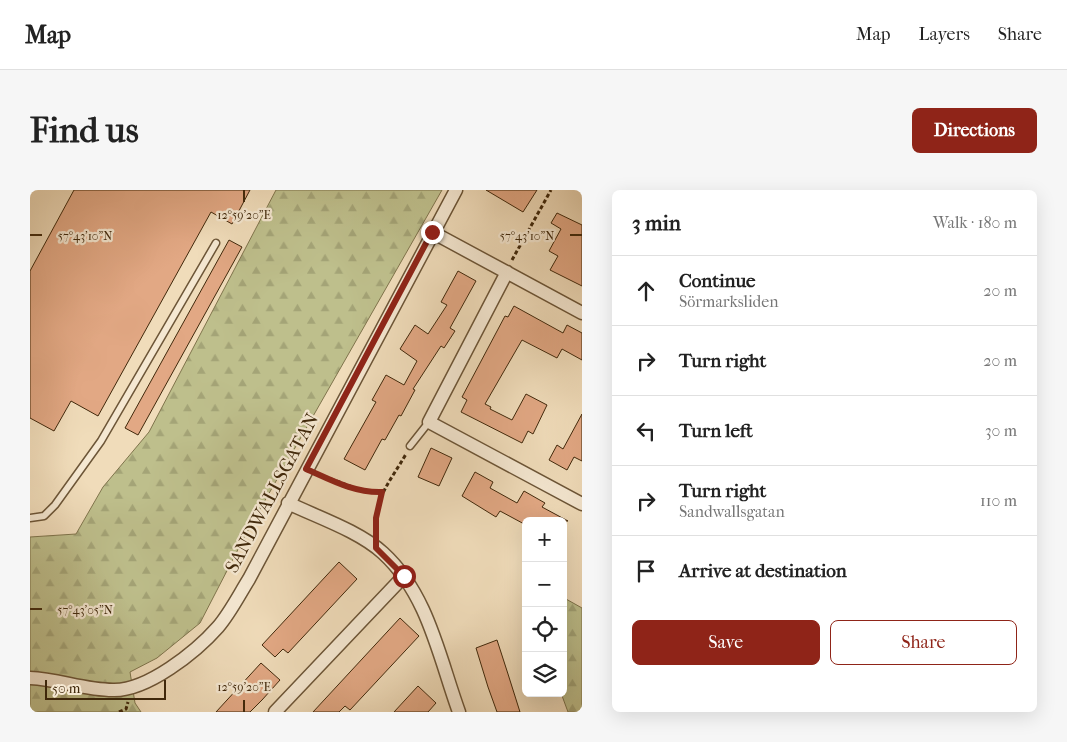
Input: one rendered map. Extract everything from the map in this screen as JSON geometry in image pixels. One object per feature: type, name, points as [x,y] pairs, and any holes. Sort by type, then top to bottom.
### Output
[{"type":"street","name":"SANDWALLSGATAN","points":[[30,678],[84,688],[114,691],[128,689],[182,660],[219,626],[249,579],[456,190]]},
{"type":"street","points":[[432,232],[582,313]]},
{"type":"street","points":[[507,272],[430,422],[582,504]]},
{"type":"street","points":[[288,503],[354,534],[376,548],[404,576],[418,596],[429,622],[457,711]]},
{"type":"street","points":[[275,712],[404,576]]},
{"type":"lane","points":[[30,518],[44,516],[55,505],[101,441],[216,243]]},
{"type":"lane","points":[[410,446],[430,422]]},
{"type":"path","points":[[507,272],[551,190]]},
{"type":"path","points":[[376,548],[376,518],[382,492],[391,481],[410,446]]},
{"type":"path","points":[[306,469],[360,490],[382,492]]},
{"type":"green space","points":[[276,190],[442,190],[247,532],[200,623],[157,658],[130,672],[135,703],[141,712],[30,712],[30,537],[76,534],[103,487],[149,432]]},
{"type":"green space","points":[[567,600],[582,608],[582,712],[568,712],[562,697],[567,697]]},
{"type":"building","points":[[74,190],[250,190],[232,224],[211,212],[98,416],[71,401],[54,431],[30,418],[30,271]]},
{"type":"building","points":[[486,190],[537,190],[523,212]]},
{"type":"building","points":[[557,213],[582,225],[582,286],[550,270],[558,256],[549,251],[561,229],[551,223]]},
{"type":"building","points":[[229,240],[242,247],[138,435],[125,428]]},
{"type":"building","points":[[458,271],[476,281],[450,328],[455,331],[444,348],[441,346],[413,389],[415,390],[401,416],[399,415],[385,440],[382,439],[365,470],[344,459],[376,402],[372,400],[386,375],[404,385],[417,361],[400,349],[415,325],[428,334],[447,305],[441,302]]},
{"type":"building","points":[[514,306],[563,333],[567,325],[582,333],[582,360],[562,349],[557,358],[522,340],[485,404],[491,407],[490,409],[512,420],[526,394],[547,405],[533,434],[528,431],[522,443],[461,412],[467,400],[462,397],[505,316],[508,317]]},
{"type":"building","points":[[582,414],[582,461],[574,457],[567,470],[549,460],[557,445],[563,449]]},
{"type":"building","points":[[431,448],[452,458],[439,486],[418,477]]},
{"type":"building","points":[[475,472],[493,482],[490,488],[517,503],[524,491],[545,503],[542,507],[561,517],[522,517],[522,523],[500,511],[496,517],[462,496]]},
{"type":"building","points":[[339,562],[357,579],[288,653],[283,649],[275,657],[262,645]]},
{"type":"building","points":[[400,618],[419,636],[350,710],[345,706],[339,712],[313,712]]},
{"type":"building","points":[[497,640],[520,712],[497,712],[488,687],[476,648]]},
{"type":"building","points":[[261,663],[280,680],[262,700],[250,712],[216,712]]},
{"type":"building","points":[[418,686],[436,703],[428,712],[394,712]]},
{"type":"route","points":[[404,576],[376,548],[376,518],[382,492],[366,492],[306,469],[432,232]]}]
